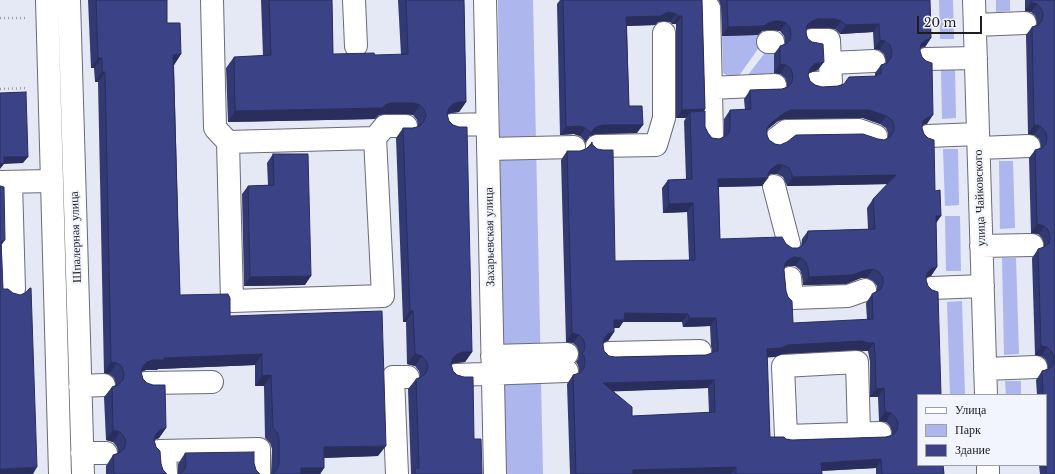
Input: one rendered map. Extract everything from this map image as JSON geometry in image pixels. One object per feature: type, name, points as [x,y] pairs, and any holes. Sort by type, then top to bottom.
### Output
[{"type":"street","name":"Шпалерная улица","points":[[47,0],[60,474]]},
{"type":"street","name":"Шпалерная улица","points":[[69,0],[82,464]]},
{"type":"street","points":[[212,0],[216,128],[228,142],[232,301],[383,296],[375,138],[385,126],[406,126]]},
{"type":"street","points":[[354,0],[356,46]]},
{"type":"street","name":"Захарьевская улица","points":[[485,0],[495,474]]},
{"type":"street","name":"улица Чайковского","points":[[974,0],[986,394]]},
{"type":"street","points":[[709,8],[712,135]]},
{"type":"street","points":[[975,25],[1025,23]]},
{"type":"street","points":[[597,146],[656,145],[664,118],[664,33]]},
{"type":"street","points":[[812,40],[829,40],[831,82],[814,83]]},
{"type":"street","points":[[926,59],[976,58]]},
{"type":"street","points":[[830,63],[874,61]]},
{"type":"street","points":[[711,88],[775,85]]},
{"type":"street","points":[[452,125],[487,124]]},
{"type":"street","points":[[774,141],[786,131],[859,130],[876,136]]},
{"type":"street","points":[[928,136],[1029,146]]},
{"type":"street","points":[[228,142],[375,138]]},
{"type":"street","points":[[488,148],[574,147]]},
{"type":"street","points":[[14,289],[5,182],[52,181]]},
{"type":"street","points":[[774,186],[789,244]]},
{"type":"street","points":[[981,246],[1032,245]]},
{"type":"street","points":[[790,278],[792,298],[848,296],[865,290]]},
{"type":"street","points":[[932,288],[983,286]]},
{"type":"street","points":[[608,353],[700,351]]},
{"type":"street","points":[[857,362],[870,433],[786,436],[783,366],[857,362]]},
{"type":"street","points":[[456,375],[492,365],[567,363]]},
{"type":"street","points":[[985,369],[1036,367]]},
{"type":"street","points":[[396,474],[393,377],[408,377]]},
{"type":"street","points":[[146,383],[212,382]]},
{"type":"street","points":[[80,386],[104,385]]},
{"type":"street","points":[[166,474],[162,451],[259,449],[259,474]]},
{"type":"street","points":[[82,464],[106,453]]},
{"type":"path","points":[[0,18],[27,18]]},
{"type":"path","points":[[0,89],[35,88]]},
{"type":"green space","points":[[498,0],[533,0],[543,474],[504,474]]},
{"type":"green space","points":[[939,0],[953,0],[954,39],[940,39]]},
{"type":"green space","points":[[996,0],[1010,0],[1010,11],[996,12]]},
{"type":"green space","points":[[765,35],[765,39],[736,80],[723,73],[722,36]]},
{"type":"green space","points":[[768,49],[774,49],[774,77],[744,80]]},
{"type":"green space","points":[[941,69],[955,69],[956,118],[942,119]]},
{"type":"green space","points":[[943,149],[958,149],[959,205],[945,206]]},
{"type":"green space","points":[[999,161],[1013,161],[1015,228],[1000,229]]},
{"type":"green space","points":[[945,216],[960,216],[961,271],[946,271]]},
{"type":"green space","points":[[1002,258],[1016,258],[1019,354],[1004,355]]},
{"type":"green space","points":[[962,301],[965,394],[950,394],[947,302]]},
{"type":"green space","points":[[1005,381],[1021,381],[1021,394],[1006,394]]},
{"type":"building","points":[[96,0],[167,0],[167,23],[180,23],[181,54],[173,55],[180,295],[228,294],[230,298],[230,316],[382,311],[386,446],[324,447],[324,468],[301,468],[301,474],[273,474],[279,464],[279,438],[277,432],[273,428],[271,375],[262,376],[262,354],[164,358],[164,360],[153,360],[147,362],[143,366],[141,372],[143,379],[147,383],[153,385],[165,385],[166,428],[160,430],[156,434],[154,440],[156,447],[160,451],[163,470],[167,474],[114,474],[113,455],[124,449],[126,442],[120,432],[113,430],[112,387],[118,385],[123,380],[124,374],[122,367],[117,363],[111,362],[105,72],[102,72],[102,58],[98,58]]},
{"type":"building","points":[[269,0],[332,0],[333,54],[374,53],[375,55],[408,54],[406,0],[464,0],[466,102],[453,104],[449,108],[447,114],[449,121],[453,125],[467,127],[472,352],[457,354],[453,358],[451,364],[453,371],[457,375],[473,377],[474,439],[481,439],[482,474],[415,474],[416,468],[419,468],[416,379],[426,373],[428,366],[422,356],[415,354],[413,311],[410,311],[403,128],[420,126],[426,115],[424,110],[420,105],[414,103],[392,103],[387,104],[382,108],[235,111],[234,57],[271,55]]},
{"type":"building","points":[[563,0],[702,0],[705,109],[682,110],[682,16],[669,12],[661,16],[626,17],[629,106],[642,106],[643,125],[602,125],[596,127],[591,134],[585,128],[580,126],[566,127]]},
{"type":"building","points":[[727,0],[930,0],[931,38],[921,44],[920,51],[922,57],[926,61],[932,63],[933,115],[923,121],[922,128],[924,134],[928,138],[934,140],[935,191],[940,190],[941,216],[936,216],[937,267],[931,269],[927,273],[926,280],[928,286],[932,290],[938,292],[941,394],[917,394],[917,466],[943,466],[944,474],[882,474],[881,459],[821,463],[822,474],[736,474],[736,467],[633,470],[633,474],[576,474],[573,375],[580,373],[584,368],[585,362],[582,354],[585,345],[583,339],[579,335],[572,333],[567,151],[580,151],[586,149],[592,142],[597,149],[613,150],[615,261],[695,260],[693,203],[669,204],[668,180],[692,179],[690,112],[705,111],[705,127],[708,133],[712,138],[719,139],[729,133],[730,110],[751,109],[750,90],[782,89],[788,87],[792,82],[793,76],[791,69],[786,65],[780,64],[780,46],[786,44],[790,40],[790,28],[786,23],[779,21],[768,23],[764,26],[728,27]],"holes":[[[818,19],[835,19],[846,25],[879,24],[880,40],[885,41],[890,45],[892,52],[891,58],[887,63],[881,65],[881,74],[877,74],[877,76],[849,77],[844,84],[838,86],[822,87],[815,85],[810,81],[808,75],[810,69],[814,64],[824,62],[823,44],[812,42],[807,38],[806,32],[807,25]],[[791,110],[869,110],[886,116],[892,120],[894,131],[890,137],[884,140],[863,134],[796,135],[787,142],[780,145],[775,144],[769,140],[767,128],[784,113]],[[777,165],[783,165],[789,168],[793,177],[896,175],[873,199],[875,229],[808,231],[807,239],[803,245],[798,248],[792,248],[786,244],[782,237],[720,239],[718,179],[768,178],[768,174],[771,169]],[[794,257],[801,258],[806,262],[809,277],[852,275],[873,269],[879,272],[883,278],[883,284],[881,289],[872,294],[873,319],[793,323],[792,301],[788,297],[786,291],[784,270],[785,264],[788,260]],[[625,313],[688,314],[689,318],[716,318],[718,351],[706,355],[609,356],[604,351],[604,339],[608,334],[614,332],[614,320],[624,320]],[[862,341],[874,343],[876,389],[884,388],[885,412],[891,413],[896,418],[898,424],[897,430],[893,435],[886,437],[792,440],[784,437],[770,437],[767,349],[781,348],[788,345]],[[714,380],[715,412],[632,416],[632,407],[603,383]]]},
{"type":"building","points":[[1031,0],[1055,0],[1055,474],[1046,474],[1047,394],[1043,394],[1042,371],[1049,369],[1053,365],[1054,358],[1052,352],[1047,347],[1041,346],[1038,249],[1049,243],[1050,236],[1048,230],[1044,226],[1037,224],[1035,150],[1042,148],[1046,144],[1047,137],[1045,131],[1040,126],[1034,125],[1032,27],[1038,25],[1042,21],[1043,14],[1041,8],[1037,4],[1031,2]]},
{"type":"building","points":[[26,92],[28,157],[4,157],[4,163],[0,164],[0,93]]},
{"type":"building","points":[[273,154],[308,154],[311,276],[250,277],[248,186],[274,185]]},
{"type":"building","points":[[0,186],[4,187],[5,240],[1,241],[3,289],[8,289],[13,293],[20,295],[31,288],[37,467],[0,469]]},
{"type":"building","points":[[254,452],[254,463],[256,470],[260,474],[180,474],[185,469],[185,453]]}]
